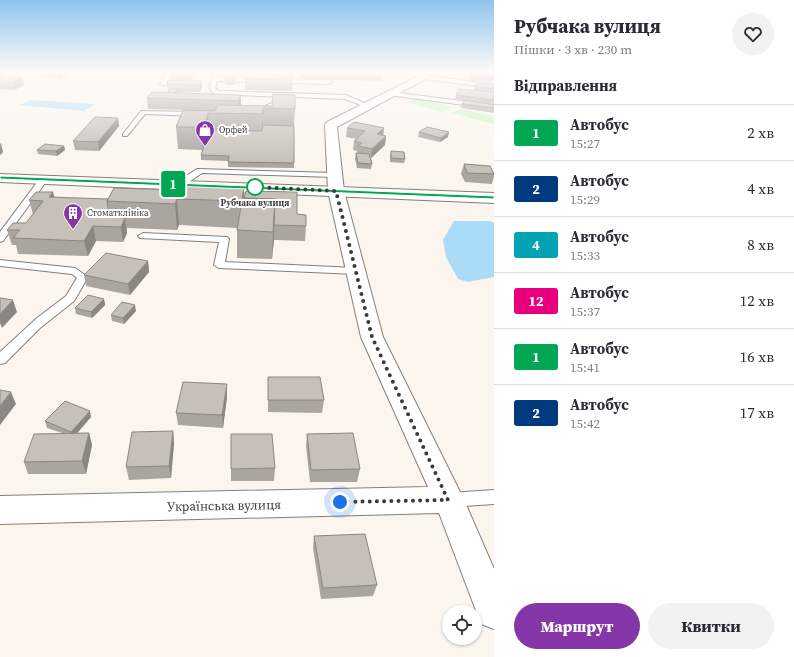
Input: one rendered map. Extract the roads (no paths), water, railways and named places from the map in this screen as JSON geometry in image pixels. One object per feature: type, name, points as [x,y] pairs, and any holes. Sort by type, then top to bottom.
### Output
[{"type":"street","points":[[376,102],[331,125],[335,183],[372,337],[448,500],[494,611]]},
{"type":"street","points":[[0,178],[180,184],[335,183],[494,198]]},
{"type":"street","name":"Українська вулиця","points":[[0,510],[448,500]]},
{"type":"lane","points":[[247,116],[278,102]]},
{"type":"lane","points":[[357,102],[368,106]]},
{"type":"lane","points":[[452,102],[494,107]]},
{"type":"lane","points":[[125,135],[143,112],[202,114]]},
{"type":"lane","points":[[0,239],[44,179]]},
{"type":"lane","points":[[143,236],[224,238],[219,265],[356,271]]},
{"type":"lane","points":[[0,263],[75,271],[83,277],[77,292],[65,305],[41,320],[0,360]]},
{"type":"lane","points":[[448,500],[494,497]]},
{"type":"water","points":[[27,102],[95,104],[84,111],[20,105]]},
{"type":"water","points":[[454,221],[490,221],[494,223],[494,277],[468,282],[458,279],[446,257],[443,240]]},
{"type":"place","name":"Орфей","points":[[205,147]]},
{"type":"place","name":"Рубчака вулиця","points":[[255,187]]},
{"type":"place","name":"Стоматклініка","points":[[73,230]]}]
